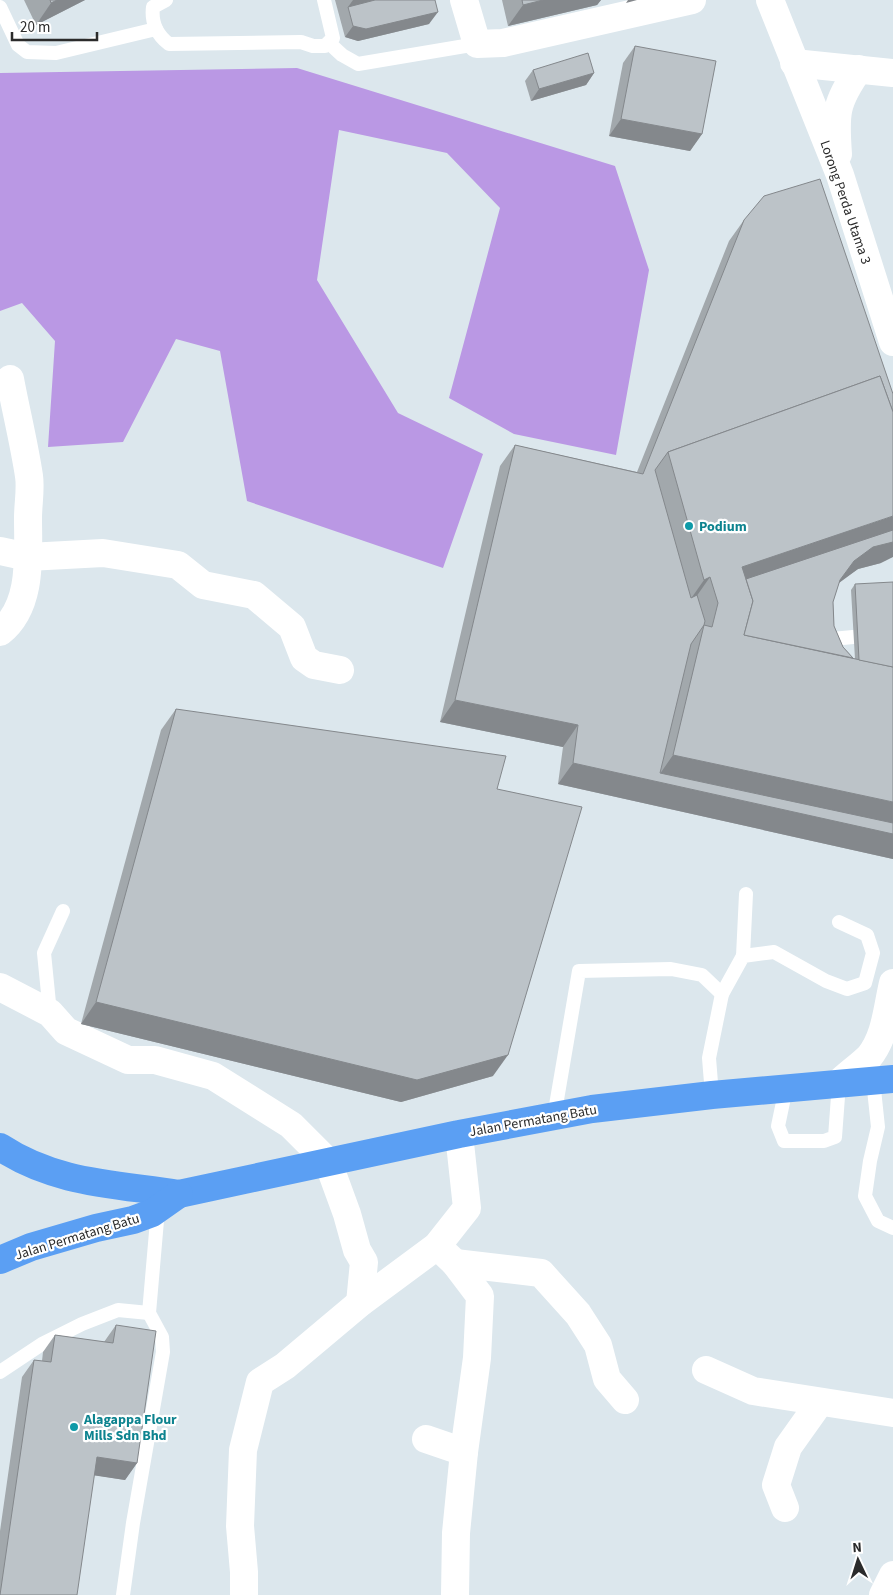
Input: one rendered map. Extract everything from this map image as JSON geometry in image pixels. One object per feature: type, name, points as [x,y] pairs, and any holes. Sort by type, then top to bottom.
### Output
[{"type":"main road","name":"Jalan Permatang Batu","points":[[0,1260],[31,1247],[96,1228],[133,1220],[168,1202],[328,1162],[459,1134],[634,1103],[839,1082],[883,1080]]},
{"type":"main road","name":"Jalan Permatang Batu","points":[[0,1147],[36,1166],[60,1175],[105,1185],[144,1188],[168,1202]]},
{"type":"street","points":[[464,0],[476,44],[503,43],[619,8],[692,0]]},
{"type":"street","name":"Lorong Perda Utama 3","points":[[770,0],[840,175],[893,342]]},
{"type":"street","points":[[794,63],[893,72]]},
{"type":"street","points":[[840,175],[836,127],[837,111],[846,88],[859,69]]},
{"type":"street","points":[[0,632],[10,624],[19,608],[28,557],[29,478],[10,379]]},
{"type":"street","points":[[0,551],[28,557],[104,553],[178,565],[203,585],[254,595],[292,627],[304,658],[314,665],[340,670]]},
{"type":"street","points":[[839,1082],[868,1057],[879,1039],[887,1017],[893,983]]},
{"type":"street","points":[[0,987],[50,1013],[66,1032],[128,1060],[155,1060],[213,1076],[291,1125],[328,1162],[347,1214],[357,1250],[364,1262],[360,1303]]},
{"type":"street","points":[[244,1595],[240,1526],[243,1450],[260,1382],[285,1366],[360,1303],[446,1254],[467,1208],[459,1134]]},
{"type":"street","points":[[446,1254],[541,1273],[578,1314],[598,1345],[606,1379],[625,1400]]},
{"type":"street","points":[[446,1254],[480,1296],[477,1358],[464,1452],[456,1533],[456,1595]]},
{"type":"street","points":[[706,1370],[753,1391],[893,1413]]},
{"type":"street","points":[[785,1508],[776,1485],[788,1447],[820,1402]]},
{"type":"street","points":[[426,1439],[464,1452]]},
{"type":"street","points":[[883,1595],[893,1575]]},
{"type":"lane","points":[[166,0],[153,7],[152,18],[162,39],[170,44],[302,42],[314,46],[325,46],[333,38],[324,0]]},
{"type":"lane","points":[[0,7],[18,45],[27,52],[56,53],[156,29]]},
{"type":"lane","points":[[329,43],[342,55],[358,64],[476,44]]},
{"type":"lane","points":[[812,640],[853,637]]},
{"type":"lane","points":[[712,1095],[709,1058],[722,994],[743,956],[746,894]]},
{"type":"lane","points":[[50,1013],[44,953],[63,911]]},
{"type":"lane","points":[[743,956],[774,952],[826,981],[847,989],[865,983],[873,952],[867,935],[839,922]]},
{"type":"lane","points":[[554,1116],[579,971],[671,969],[702,975],[722,994]]},
{"type":"lane","points":[[883,1080],[878,1127],[864,1196],[878,1221],[893,1228]]},
{"type":"lane","points":[[786,1088],[778,1126],[784,1141],[824,1141],[835,1137],[839,1082]]},
{"type":"lane","points":[[123,1595],[133,1523],[163,1352],[162,1337],[149,1313],[168,1202]]},
{"type":"lane","points":[[0,1372],[42,1344],[118,1310],[149,1313]]},
{"type":"shaded area","points":[[297,68],[615,166],[649,270],[616,455],[514,434],[449,398],[500,208],[447,153],[339,130],[317,280],[398,413],[483,454],[443,568],[247,501],[220,351],[176,339],[123,442],[48,447],[55,341],[22,303],[0,311],[0,73]]},
{"type":"building","points":[[375,0],[435,0],[438,12],[366,29],[353,26],[348,7]]},
{"type":"building","points":[[522,0],[543,0],[523,5]]},
{"type":"building","points":[[635,46],[716,61],[702,134],[621,119]]},
{"type":"building","points":[[588,53],[594,73],[539,89],[533,70]]},
{"type":"building","points":[[820,179],[893,394],[893,412],[880,376],[668,452],[655,470],[691,598],[697,595],[705,621],[691,644],[660,773],[893,823],[893,834],[573,763],[578,725],[455,700],[515,445],[643,474],[744,220],[764,196]]},
{"type":"building","points":[[880,376],[893,412],[893,516],[742,567],[753,601],[744,635],[893,667],[893,802],[673,755],[704,625],[712,627],[718,603],[710,577],[704,580],[668,452]]},
{"type":"building","points":[[893,530],[893,542],[873,547],[854,561],[840,580],[833,602],[834,626],[843,647],[853,658],[744,635],[753,601],[746,579]]},
{"type":"building","points":[[893,582],[893,667],[859,660],[855,584]]},
{"type":"building","points":[[176,709],[506,756],[497,789],[582,807],[508,1055],[417,1080],[96,1002]]},
{"type":"building","name":"Alagappa Flour Mills Sdn Bhd","points":[[116,1325],[156,1331],[137,1463],[97,1457],[77,1595],[0,1595],[34,1360],[51,1362],[55,1335],[113,1343]]},
{"type":"place","name":"Podium","points":[[689,526]]},
{"type":"place","name":"Alagappa Flour Mills Sdn Bhd","points":[[74,1427]]}]
